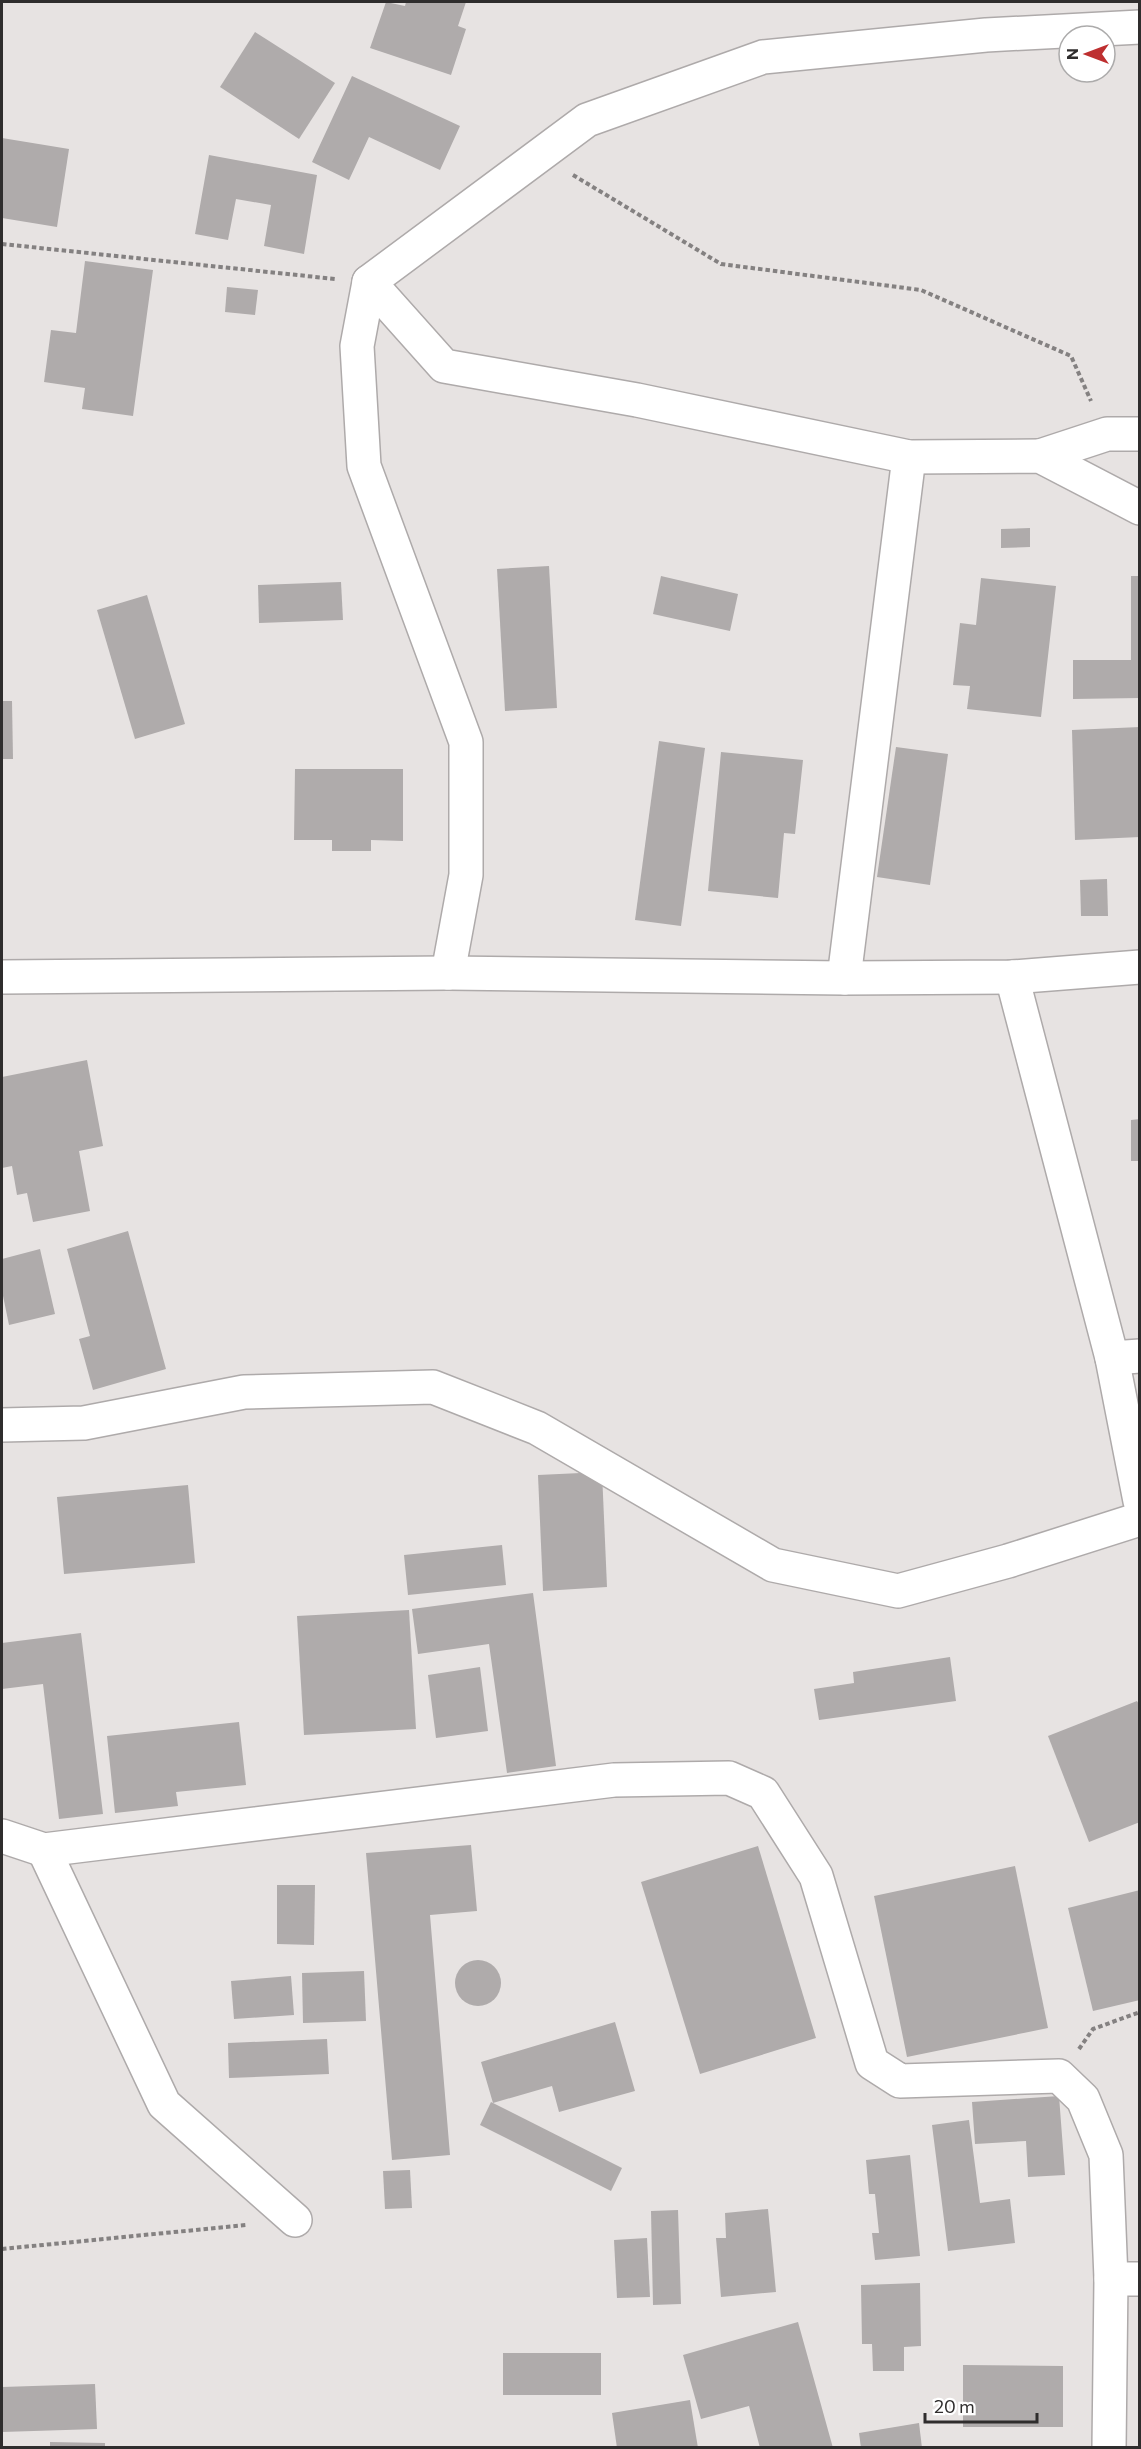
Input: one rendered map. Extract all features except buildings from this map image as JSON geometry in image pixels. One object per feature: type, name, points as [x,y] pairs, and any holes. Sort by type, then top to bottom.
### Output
[{"type":"street","points":[[448,973],[466,875],[466,742],[364,466],[357,346],[369,282],[587,120],[763,57],[987,35],[1140,27]]},
{"type":"street","points":[[369,282],[444,366],[637,400],[909,457],[1040,456],[1107,434],[1140,434]]},
{"type":"street","points":[[1040,456],[1140,508]]},
{"type":"street","points":[[844,978],[909,457]]},
{"type":"street","points":[[2,977],[448,973],[844,978],[1012,977],[1140,967]]},
{"type":"street","points":[[1012,977],[1126,1357],[1140,1501]]},
{"type":"street","points":[[2,1425],[84,1423],[244,1392],[433,1387],[537,1428],[773,1565],[898,1591],[1008,1561],[1140,1519]]},
{"type":"street","points":[[2,1836],[44,1850],[614,1780],[729,1778],[763,1793],[816,1876],[872,2063],[900,2081],[1059,2076],[1083,2099],[1106,2155],[1125,2279],[1109,2448]]},
{"type":"street","points":[[44,1850],[164,2104],[295,2220]]},
{"type":"path","points":[[539,155],[722,264],[921,290],[1071,356],[1107,434]]},
{"type":"path","points":[[2,244],[369,282]]},
{"type":"path","points":[[1059,2076],[1093,2029],[1140,2012]]},
{"type":"path","points":[[2,2249],[295,2220]]}]
